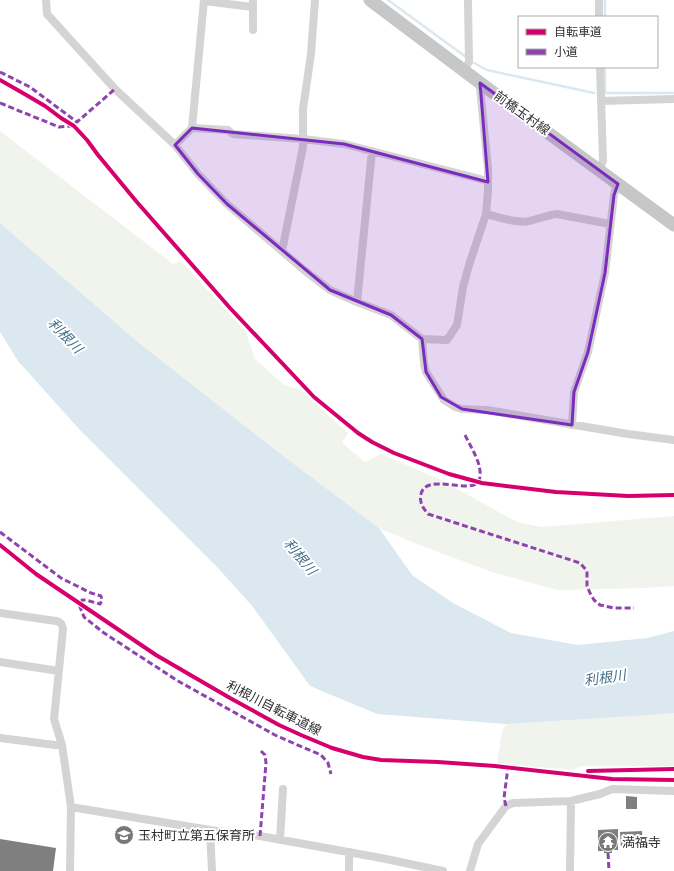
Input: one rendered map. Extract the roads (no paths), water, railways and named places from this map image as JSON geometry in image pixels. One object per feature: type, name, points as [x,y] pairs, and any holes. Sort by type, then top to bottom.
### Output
[{"type":"main road","name":"前橋玉村線","points":[[370,0],[480,83],[674,225]]},
{"type":"street","points":[[46,0],[47,14],[115,89],[175,145],[198,174],[227,204],[330,290],[391,315],[422,339],[447,340],[457,325],[463,287],[469,264],[486,214],[488,181],[480,83]]},
{"type":"street","points":[[282,251],[303,147],[303,109],[311,54],[315,0]]},
{"type":"street","points":[[464,70],[469,62],[468,0]]},
{"type":"street","points":[[599,0],[600,16]]},
{"type":"street","points":[[175,145],[192,128],[204,1],[253,3],[253,30]]},
{"type":"street","points":[[600,68],[602,160],[600,170]]},
{"type":"street","points":[[601,101],[674,99]]},
{"type":"street","points":[[192,128],[228,130],[233,134],[303,139],[344,144],[488,181]]},
{"type":"street","points":[[357,302],[372,151]]},
{"type":"street","points":[[572,425],[574,392],[588,352],[605,273],[614,195],[618,184]]},
{"type":"street","points":[[486,214],[521,222],[528,222],[550,214],[556,214],[610,224]]},
{"type":"street","points":[[422,339],[426,372],[441,397],[450,405],[462,410],[487,410],[628,434],[674,440]]},
{"type":"street","points":[[0,613],[56,621],[60,622],[62,625],[63,629],[54,719],[62,745],[71,807],[70,871]]},
{"type":"street","points":[[0,662],[59,671]]},
{"type":"street","points":[[0,738],[62,745]]},
{"type":"street","points":[[280,840],[283,789]]},
{"type":"street","points":[[470,871],[478,844],[506,806],[513,803],[571,801],[600,794],[612,789],[674,791]]},
{"type":"street","points":[[570,871],[571,801]]},
{"type":"street","points":[[71,807],[210,830],[260,836],[351,852],[443,871]]},
{"type":"street","points":[[210,830],[212,871]]},
{"type":"street","points":[[349,871],[349,858],[351,852]]},
{"type":"water","name":"利根川","points":[[0,223],[139,343],[278,452],[379,528],[412,575],[453,603],[511,633],[578,645],[647,638],[674,631],[674,713],[506,724],[377,714],[310,686],[253,607],[218,568],[79,429],[18,361],[0,332]]},
{"type":"waterway","points":[[388,0],[466,57]]},
{"type":"waterway","points":[[605,0],[605,16]]},
{"type":"waterway","points":[[474,63],[487,70],[594,93]]},
{"type":"waterway","points":[[605,68],[605,93],[674,93]]},
{"type":"place","name":"玉村町立第五保育所","points":[[124,835]]},
{"type":"place","name":"満福寺","points":[[608,842]]}]
